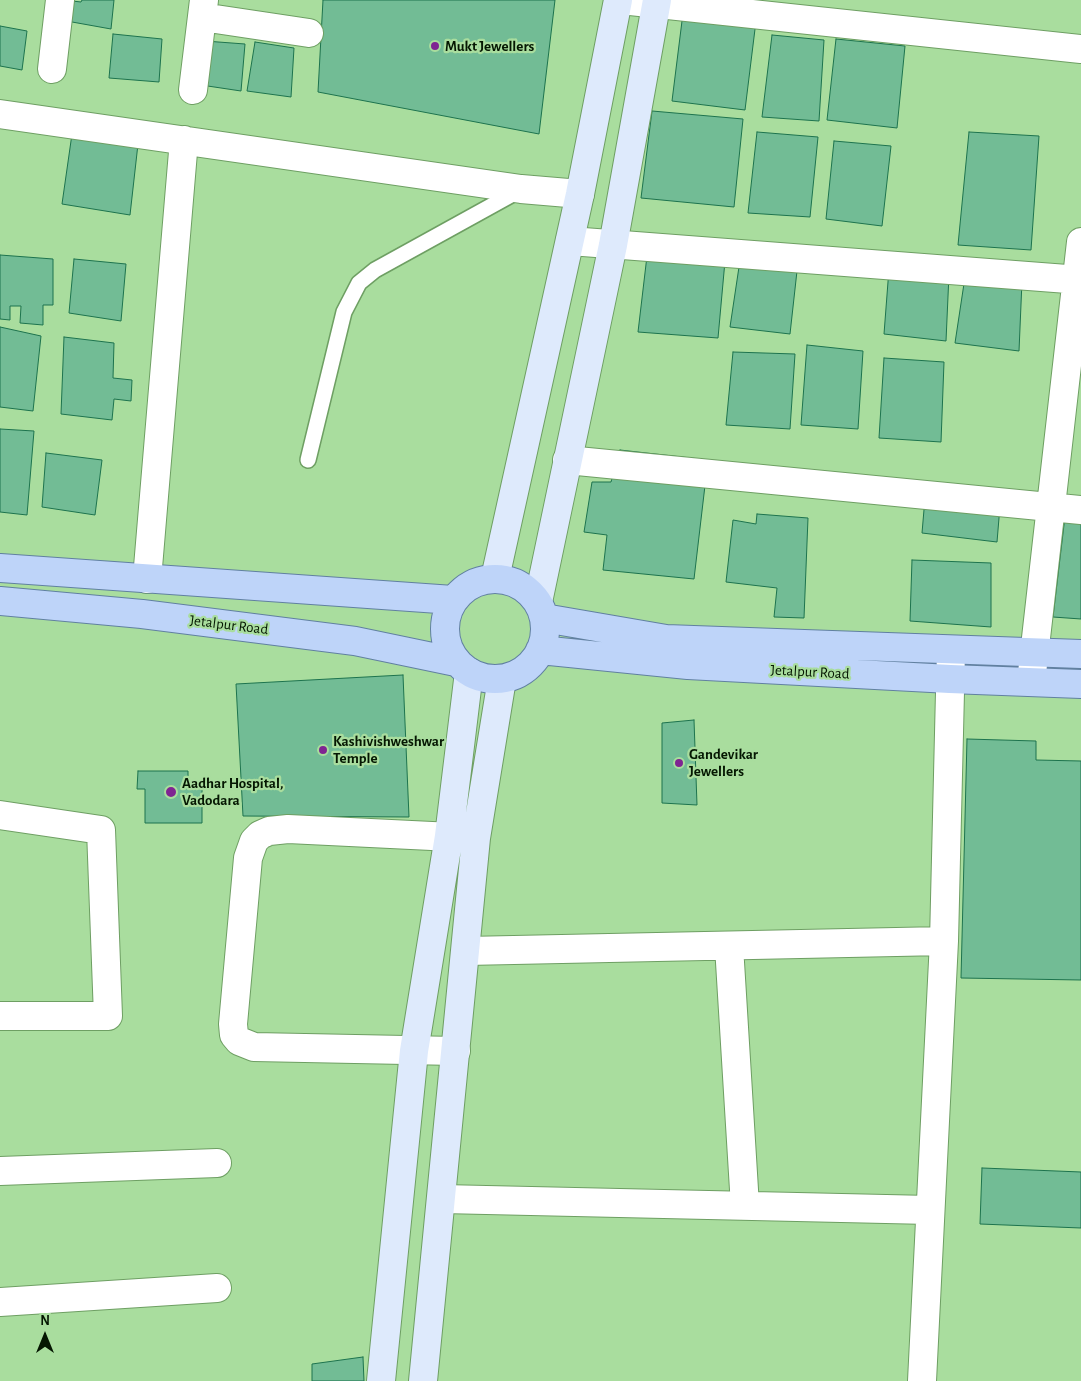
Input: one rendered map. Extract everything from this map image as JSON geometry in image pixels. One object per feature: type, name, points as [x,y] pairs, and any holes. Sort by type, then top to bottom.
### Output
[{"type":"main road","points":[[495,578],[570,242],[619,0]]},
{"type":"main road","points":[[541,610],[526,590],[512,581],[495,578],[479,581],[464,588],[453,600],[446,615],[444,632],[448,648],[463,667],[485,678],[502,678],[518,674],[531,664],[540,650],[545,634],[541,610],[567,460],[613,245],[656,2]]},
{"type":"main road","points":[[0,568],[453,600]]},
{"type":"main road","name":"Jetalpur Road","points":[[0,600],[142,614],[355,641],[463,667]]},
{"type":"main road","name":"Jetalpur Road","points":[[541,610],[666,639],[1081,654]]},
{"type":"main road","name":"Jetalpur Road","points":[[540,650],[675,664],[1081,684]]},
{"type":"main road","points":[[381,1381],[414,1051],[449,836],[463,667]]},
{"type":"main road","points":[[423,1381],[476,838],[502,678]]},
{"type":"street","points":[[52,69],[60,0]]},
{"type":"street","points":[[619,0],[656,2],[1081,49]]},
{"type":"street","points":[[193,90],[203,9],[309,33]]},
{"type":"street","points":[[0,114],[521,189],[580,194]]},
{"type":"street","points":[[147,579],[184,140]]},
{"type":"street","points":[[570,242],[1079,280]]},
{"type":"street","points":[[1031,682],[1050,506],[1079,280],[1081,242]]},
{"type":"street","points":[[567,460],[1081,510]]},
{"type":"street","points":[[922,1381],[944,941],[951,650]]},
{"type":"street","points":[[0,815],[101,830],[108,1016],[0,1016]]},
{"type":"street","points":[[456,1052],[254,1047],[238,1041],[234,1035],[233,1024],[248,858],[254,841],[269,831],[278,829],[476,838]]},
{"type":"street","points":[[466,951],[944,941]]},
{"type":"street","points":[[729,946],[745,1206]]},
{"type":"street","points":[[0,1171],[217,1163]]},
{"type":"street","points":[[442,1199],[930,1210]]},
{"type":"street","points":[[0,1302],[217,1288]]},
{"type":"lane","points":[[308,460],[344,312],[359,283],[375,270],[521,189]]},
{"type":"building","points":[[64,0],[81,2],[82,0],[114,0],[111,29],[61,20]]},
{"type":"building","name":"Mukt Jewellers","points":[[323,0],[555,0],[539,134],[318,92]]},
{"type":"building","points":[[683,13],[756,21],[745,110],[672,101]]},
{"type":"building","points":[[0,26],[27,31],[22,70],[0,66]]},
{"type":"building","points":[[113,34],[162,39],[159,82],[109,78]]},
{"type":"building","points":[[772,35],[824,40],[819,121],[762,117]]},
{"type":"building","points":[[836,39],[905,46],[897,128],[827,120]]},
{"type":"building","points":[[205,41],[245,44],[241,91],[201,85]]},
{"type":"building","points":[[255,42],[294,48],[291,97],[247,91]]},
{"type":"building","points":[[652,111],[743,119],[734,207],[641,198]]},
{"type":"building","points":[[757,132],[818,137],[810,217],[748,213]]},
{"type":"building","points":[[969,132],[1039,136],[1031,250],[958,245]]},
{"type":"building","points":[[72,134],[138,144],[130,215],[62,204]]},
{"type":"building","points":[[834,141],[891,146],[882,226],[826,219]]},
{"type":"building","points":[[0,255],[53,259],[53,305],[43,305],[43,325],[20,323],[21,306],[10,306],[10,320],[0,319]]},
{"type":"building","points":[[647,256],[725,261],[718,338],[638,332]]},
{"type":"building","points":[[74,259],[126,264],[121,321],[69,313]]},
{"type":"building","points":[[739,267],[797,271],[790,334],[730,327]]},
{"type":"building","points":[[889,269],[949,274],[946,341],[884,334]]},
{"type":"building","points":[[965,277],[1022,281],[1019,351],[955,343]]},
{"type":"building","points":[[0,327],[41,336],[33,411],[0,407]]},
{"type":"building","points":[[64,337],[114,343],[113,378],[132,380],[131,401],[114,399],[112,420],[61,414]]},
{"type":"building","points":[[807,345],[863,351],[858,429],[801,425]]},
{"type":"building","points":[[733,352],[795,354],[790,429],[726,425]]},
{"type":"building","points":[[884,358],[944,362],[941,442],[879,438]]},
{"type":"building","points":[[0,429],[34,431],[27,515],[0,512]]},
{"type":"building","points":[[620,450],[708,460],[694,579],[603,570],[607,535],[584,532],[592,482],[611,482]]},
{"type":"building","points":[[46,453],[102,460],[95,515],[42,507]]},
{"type":"building","points":[[925,498],[1000,506],[997,542],[922,533]]},
{"type":"building","points":[[1066,508],[1081,511],[1081,619],[1053,617]]},
{"type":"building","points":[[757,514],[808,518],[804,618],[774,617],[777,588],[726,582],[733,520],[756,524]]},
{"type":"building","points":[[912,560],[991,563],[991,627],[910,621]]},
{"type":"building","name":"Kashivishweshwar Temple","points":[[403,675],[409,817],[243,816],[236,684]]},
{"type":"building","name":"Gandevikar Jewellers","points":[[694,720],[697,805],[662,803],[662,723]]},
{"type":"building","points":[[967,739],[1036,741],[1036,760],[1081,761],[1081,980],[961,978]]},
{"type":"building","points":[[138,771],[188,771],[188,787],[202,787],[202,823],[145,823],[145,789],[137,789]]},
{"type":"building","points":[[982,1168],[1081,1172],[1081,1228],[980,1224]]},
{"type":"building","points":[[363,1357],[364,1381],[312,1381],[312,1364]]},
{"type":"place","name":"Mukt Jewellers","points":[[435,46]]},
{"type":"place","name":"Kashivishweshwar Temple","points":[[323,750]]},
{"type":"place","name":"Gandevikar Jewellers","points":[[679,763]]},
{"type":"place","name":"Aadhar Hospital, Vadodara","points":[[171,792]]}]
